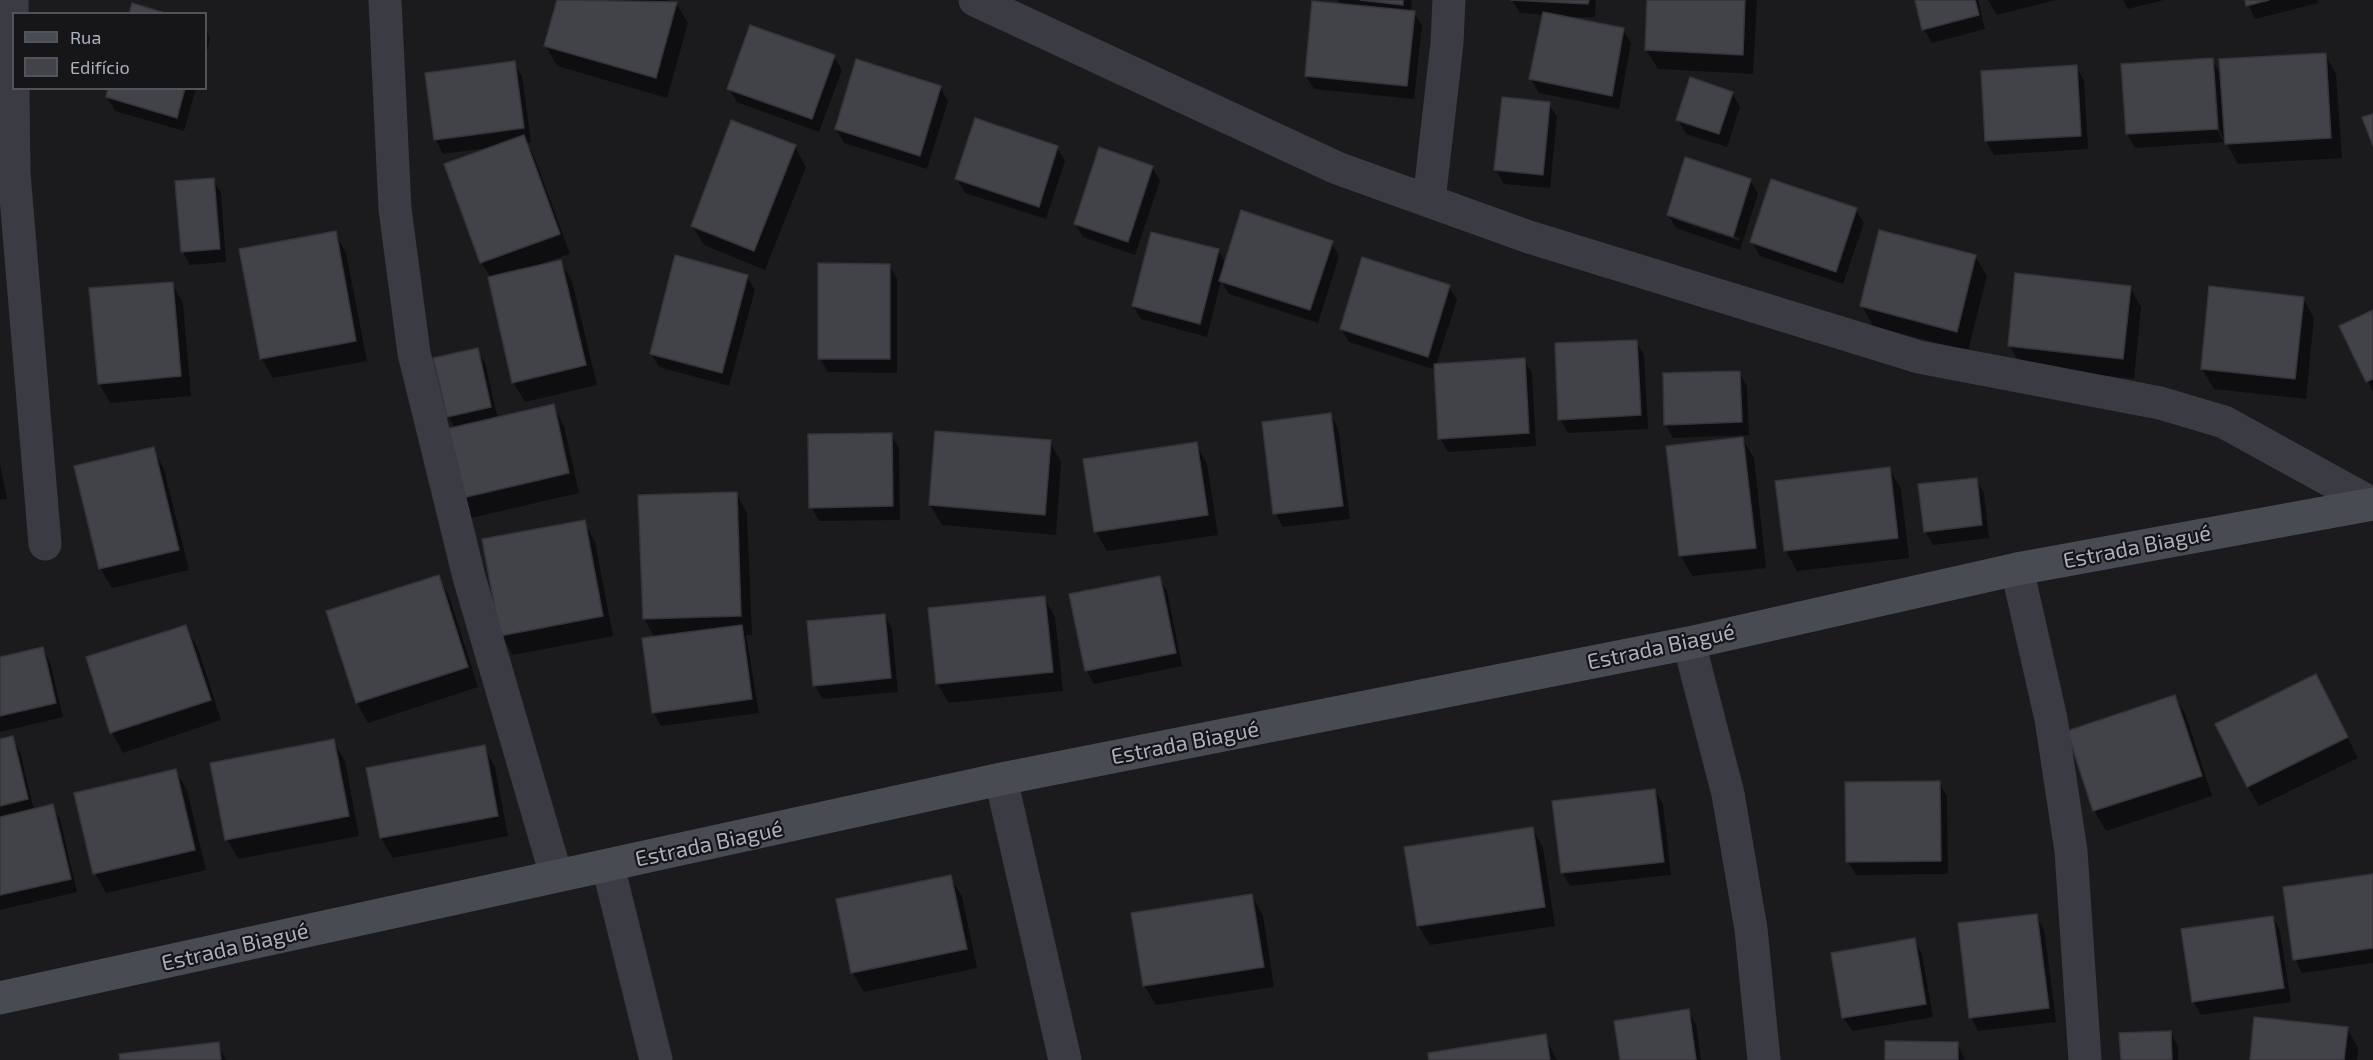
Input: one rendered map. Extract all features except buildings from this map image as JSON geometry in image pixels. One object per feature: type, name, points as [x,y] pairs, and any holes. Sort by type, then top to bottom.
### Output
[{"type":"main road","name":"Estrada Biagué","points":[[0,998],[1001,779],[1689,642],[2017,569],[2373,504]]},
{"type":"street","points":[[12,0],[7,174],[45,544]]},
{"type":"street","points":[[385,0],[395,209],[414,353],[469,577],[556,875]]},
{"type":"street","points":[[975,0],[1337,168],[1529,237],[1919,357],[2160,403],[2224,422],[2373,504]]},
{"type":"street","points":[[1429,201],[1447,43],[1449,0]]},
{"type":"street","points":[[2017,569],[2051,719],[2071,851],[2085,1060]]},
{"type":"street","points":[[1689,642],[1728,794],[1751,929],[1764,1060]]},
{"type":"street","points":[[1001,779],[1065,1060]]},
{"type":"street","points":[[608,866],[656,1060]]}]
